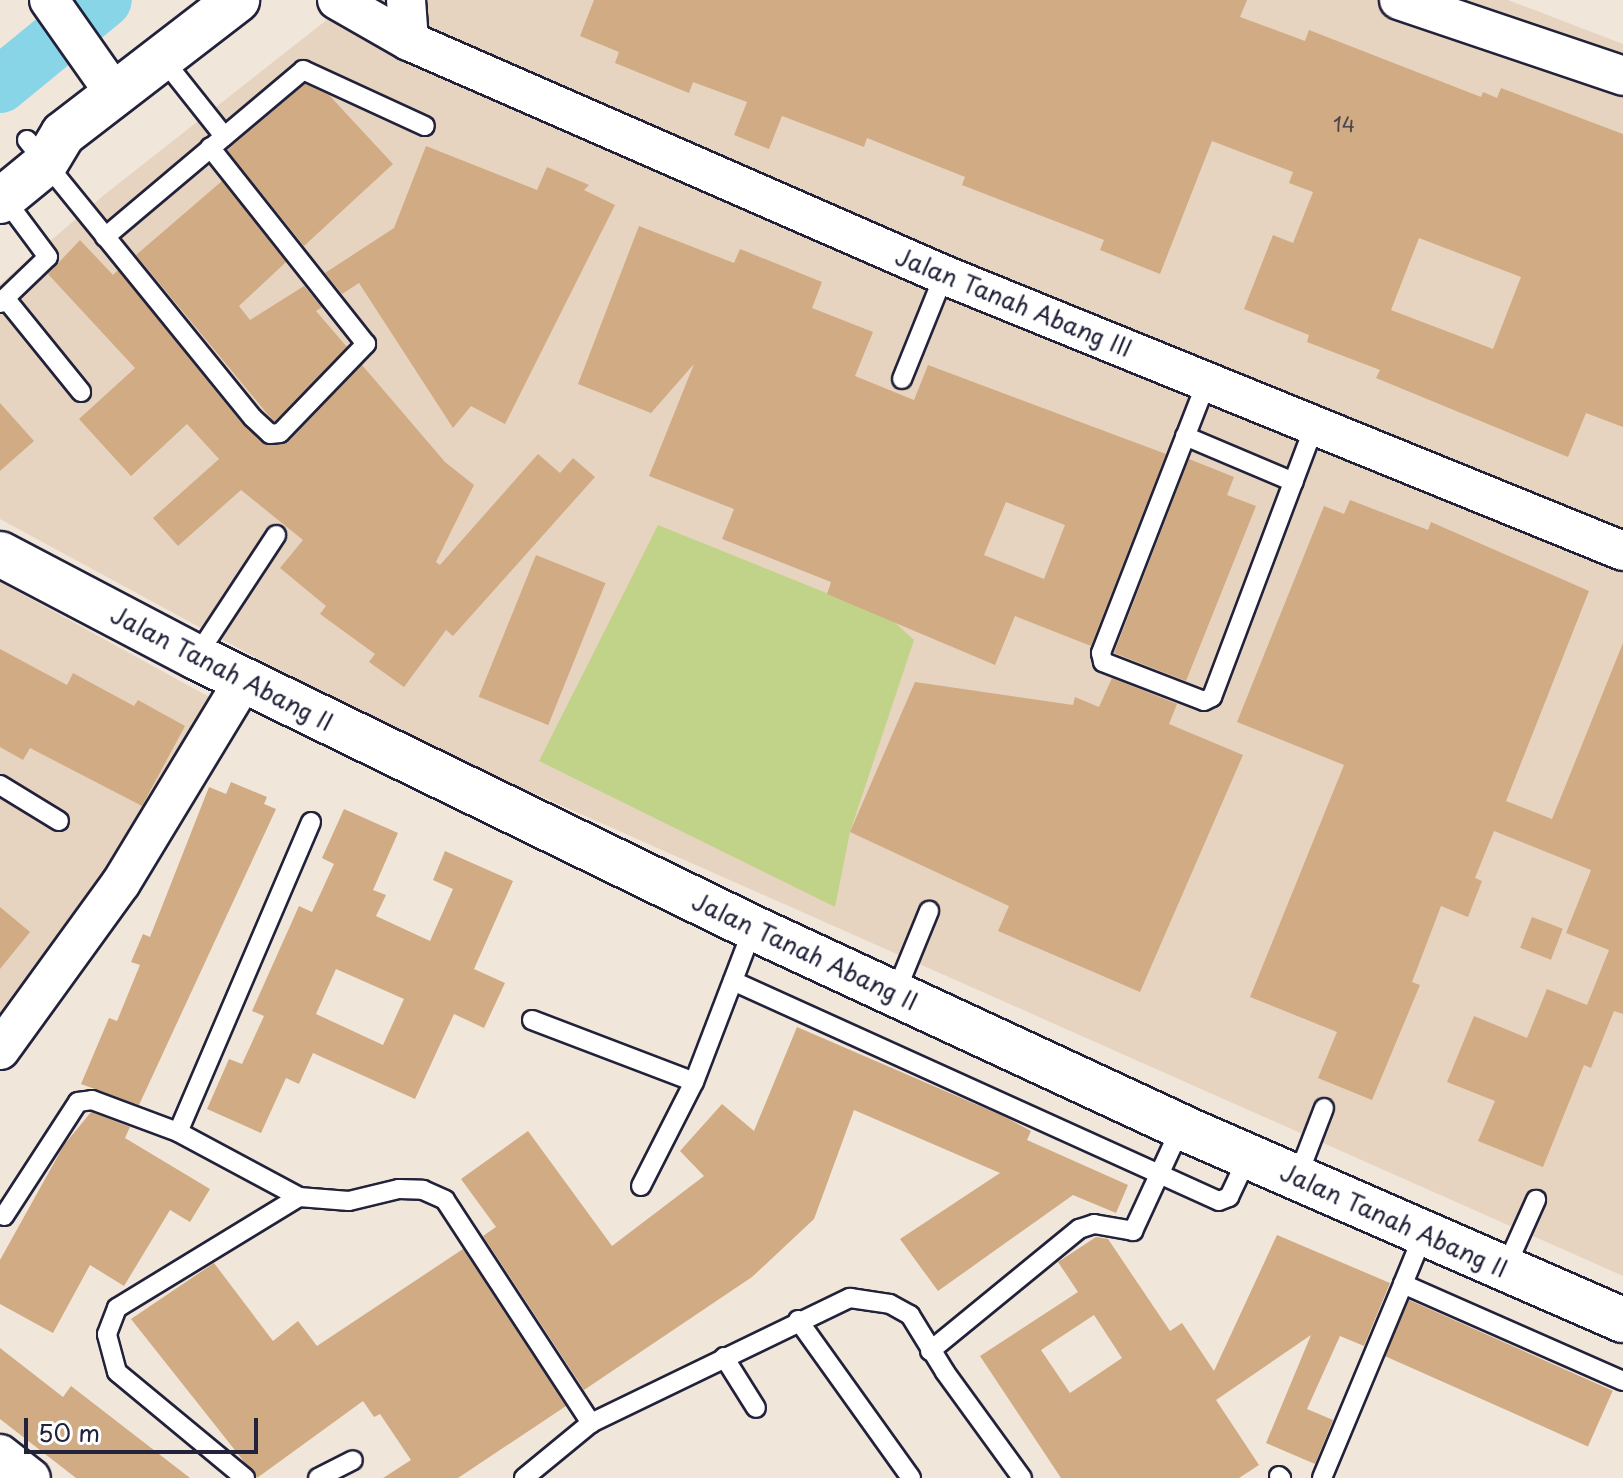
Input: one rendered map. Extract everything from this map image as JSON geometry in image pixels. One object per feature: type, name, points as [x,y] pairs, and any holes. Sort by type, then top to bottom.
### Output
[{"type":"street","points":[[49,0],[106,81]]},
{"type":"street","points":[[23,167],[106,81],[162,58],[237,0]]},
{"type":"street","name":"Jalan Tanah Abang III","points":[[337,0],[409,41],[944,275],[1623,551]]},
{"type":"street","points":[[406,0],[409,41]]},
{"type":"street","points":[[1399,0],[1623,76]]},
{"type":"street","name":"Jalan Tanah Abang II","points":[[0,554],[196,657],[753,928],[1181,1127],[1623,1320]]},
{"type":"street","points":[[0,1050],[121,883],[244,680]]},
{"type":"street","points":[[0,1454],[31,1478]]},
{"type":"lane","points":[[23,167],[105,237],[253,418],[270,434],[280,433],[366,344],[217,142],[162,58]]},
{"type":"lane","points":[[105,237],[303,70],[324,75],[425,126]]},
{"type":"lane","points":[[23,167],[48,257],[3,301],[81,392]]},
{"type":"lane","points":[[902,379],[944,275]]},
{"type":"lane","points":[[1207,381],[1101,653],[1103,662],[1204,701],[1212,697],[1315,425]]},
{"type":"lane","points":[[1185,436],[1294,482]]},
{"type":"lane","points":[[196,657],[276,535]]},
{"type":"lane","points":[[0,785],[59,821]]},
{"type":"lane","points":[[178,1132],[311,822]]},
{"type":"lane","points":[[895,994],[929,911]]},
{"type":"lane","points":[[641,1186],[694,1082],[753,928]]},
{"type":"lane","points":[[733,981],[1219,1201],[1229,1197],[1248,1156]]},
{"type":"lane","points":[[532,1020],[694,1082]]},
{"type":"lane","points":[[4,1216],[78,1102],[92,1100],[178,1132],[299,1197],[349,1201],[399,1189],[423,1190],[445,1200],[591,1423]]},
{"type":"lane","points":[[1297,1178],[1324,1108]]},
{"type":"lane","points":[[930,1351],[1079,1229],[1094,1224],[1133,1231],[1181,1127]]},
{"type":"lane","points":[[245,1478],[117,1372],[107,1334],[117,1308],[299,1197]]},
{"type":"lane","points":[[1505,1269],[1536,1200]]},
{"type":"lane","points":[[1322,1478],[1424,1233]]},
{"type":"lane","points":[[1403,1284],[1623,1381]]},
{"type":"lane","points":[[524,1478],[591,1423],[798,1320],[850,1298],[869,1299],[910,1315],[930,1351],[1022,1478]]},
{"type":"lane","points":[[798,1320],[911,1478]]},
{"type":"lane","points":[[724,1357],[756,1408]]},
{"type":"lane","points":[[318,1478],[353,1460]]},
{"type":"shaded area","points":[[352,0],[1508,0],[1623,44],[1623,1276],[378,724],[0,519],[0,284],[104,195]]},
{"type":"shaded area","points":[[0,582],[233,710],[110,900],[48,949],[0,1031]]},
{"type":"green space","points":[[658,525],[891,619],[914,640],[850,832],[835,907],[539,761]]},
{"type":"building","points":[[594,0],[1247,0],[1240,17],[1305,41],[1309,30],[1481,97],[1483,92],[1497,98],[1501,88],[1623,134],[1623,427],[1586,413],[1568,457],[1376,378],[1380,370],[1307,342],[1309,335],[1244,309],[1273,235],[1293,243],[1313,192],[1289,183],[1293,172],[1212,141],[1160,274],[1100,250],[1104,240],[962,185],[965,177],[867,138],[864,147],[782,116],[769,149],[734,135],[747,102],[693,82],[689,93],[615,63],[619,52],[580,36]],"holes":[[[1419,238],[1521,277],[1493,349],[1391,310]]]},
{"type":"building","points":[[305,84],[329,95],[393,164],[304,246],[227,150]]},
{"type":"building","points":[[426,146],[537,190],[547,167],[589,185],[584,190],[615,205],[505,424],[471,406],[453,428],[359,283],[342,294],[325,273],[394,228]]},
{"type":"building","points":[[222,181],[286,262],[239,306],[250,320],[304,286],[322,307],[316,311],[347,347],[274,422],[136,255]]},
{"type":"building","points":[[639,226],[734,263],[740,249],[822,282],[812,308],[873,332],[855,376],[914,400],[928,365],[1166,454],[1091,646],[1015,616],[995,665],[827,594],[831,582],[722,539],[734,509],[649,476],[694,364],[651,413],[578,384]],"holes":[[[1006,502],[1065,525],[1044,579],[984,555]]]},
{"type":"building","points":[[80,240],[113,275],[118,270],[244,426],[266,445],[289,441],[362,365],[445,462],[474,485],[436,562],[440,565],[538,454],[560,473],[573,458],[595,477],[453,636],[446,630],[404,687],[369,662],[375,654],[320,614],[326,606],[280,568],[303,540],[241,490],[178,546],[153,518],[219,459],[187,424],[131,476],[79,419],[135,368],[48,274]]},
{"type":"building","points":[[0,403],[34,441],[0,471]]},
{"type":"building","points":[[1189,459],[1234,477],[1227,495],[1256,506],[1186,681],[1114,653]]},
{"type":"building","points":[[1350,500],[1428,530],[1431,522],[1589,591],[1506,801],[1552,819],[1623,643],[1623,1014],[1614,1011],[1591,1068],[1584,1065],[1543,1167],[1478,1141],[1495,1101],[1447,1082],[1474,1016],[1527,1038],[1547,989],[1587,1005],[1609,950],[1566,933],[1591,870],[1494,831],[1475,878],[1482,881],[1468,917],[1441,906],[1412,982],[1420,985],[1372,1100],[1318,1078],[1337,1032],[1250,997],[1344,765],[1237,722],[1324,506],[1344,514]]},
{"type":"building","points":[[536,555],[606,583],[548,725],[479,697]]},
{"type":"building","points":[[0,649],[67,685],[73,673],[134,706],[138,700],[185,726],[142,806],[30,748],[23,760],[0,747]]},
{"type":"building","points":[[1112,678],[1177,704],[1169,724],[1243,755],[1140,992],[998,931],[1009,906],[850,832],[915,682],[1073,705],[1075,697],[1099,707]]},
{"type":"building","points":[[231,782],[267,797],[264,804],[276,809],[139,1105],[81,1084],[109,1018],[117,1021],[140,965],[131,962],[143,934],[150,937],[209,787],[226,794]]},
{"type":"building","points":[[344,809],[398,833],[373,890],[386,895],[376,916],[430,941],[453,889],[433,880],[445,851],[513,881],[474,969],[505,983],[484,1028],[454,1014],[415,1099],[313,1053],[299,1084],[286,1078],[261,1133],[207,1109],[229,1059],[242,1064],[264,1016],[252,1011],[299,906],[312,912],[334,864],[322,858]],"holes":[[[336,969],[404,999],[383,1045],[316,1014]]]},
{"type":"building","points":[[0,907],[30,932],[0,969]]},
{"type":"building","points":[[1532,917],[1563,929],[1551,960],[1520,948]]},
{"type":"building","points":[[797,1027],[1003,1116],[1031,1131],[1027,1140],[1128,1185],[1116,1213],[1073,1195],[938,1291],[900,1239],[1000,1173],[854,1110],[814,1219],[752,1277],[584,1390],[483,1236],[496,1227],[461,1179],[528,1131],[612,1246],[704,1176],[680,1151],[722,1104],[754,1131]]},
{"type":"building","points":[[91,1112],[130,1127],[125,1138],[210,1189],[190,1222],[170,1210],[124,1286],[90,1265],[53,1333],[0,1304],[0,1260],[64,1145]]},
{"type":"building","points":[[1277,1235],[1390,1283],[1364,1346],[1340,1336],[1307,1409],[1333,1420],[1315,1464],[1266,1443],[1311,1335],[1216,1400],[1259,1465],[1239,1478],[1061,1478],[980,1356],[1078,1292],[1058,1262],[1096,1237],[1108,1239],[1170,1331],[1182,1323],[1214,1371]],"holes":[[[1094,1315],[1122,1358],[1070,1393],[1041,1350]]]},
{"type":"building","points":[[463,1249],[566,1406],[458,1478],[383,1478],[411,1460],[380,1414],[374,1417],[363,1401],[257,1478],[131,1319],[214,1263],[273,1341],[298,1321],[317,1346]]},
{"type":"building","points":[[1409,1300],[1613,1391],[1588,1446],[1384,1356]]},
{"type":"building","points":[[0,1348],[63,1397],[71,1386],[190,1478],[76,1478],[0,1419]]},
{"type":"waterway","points":[[0,85],[104,0]]}]
